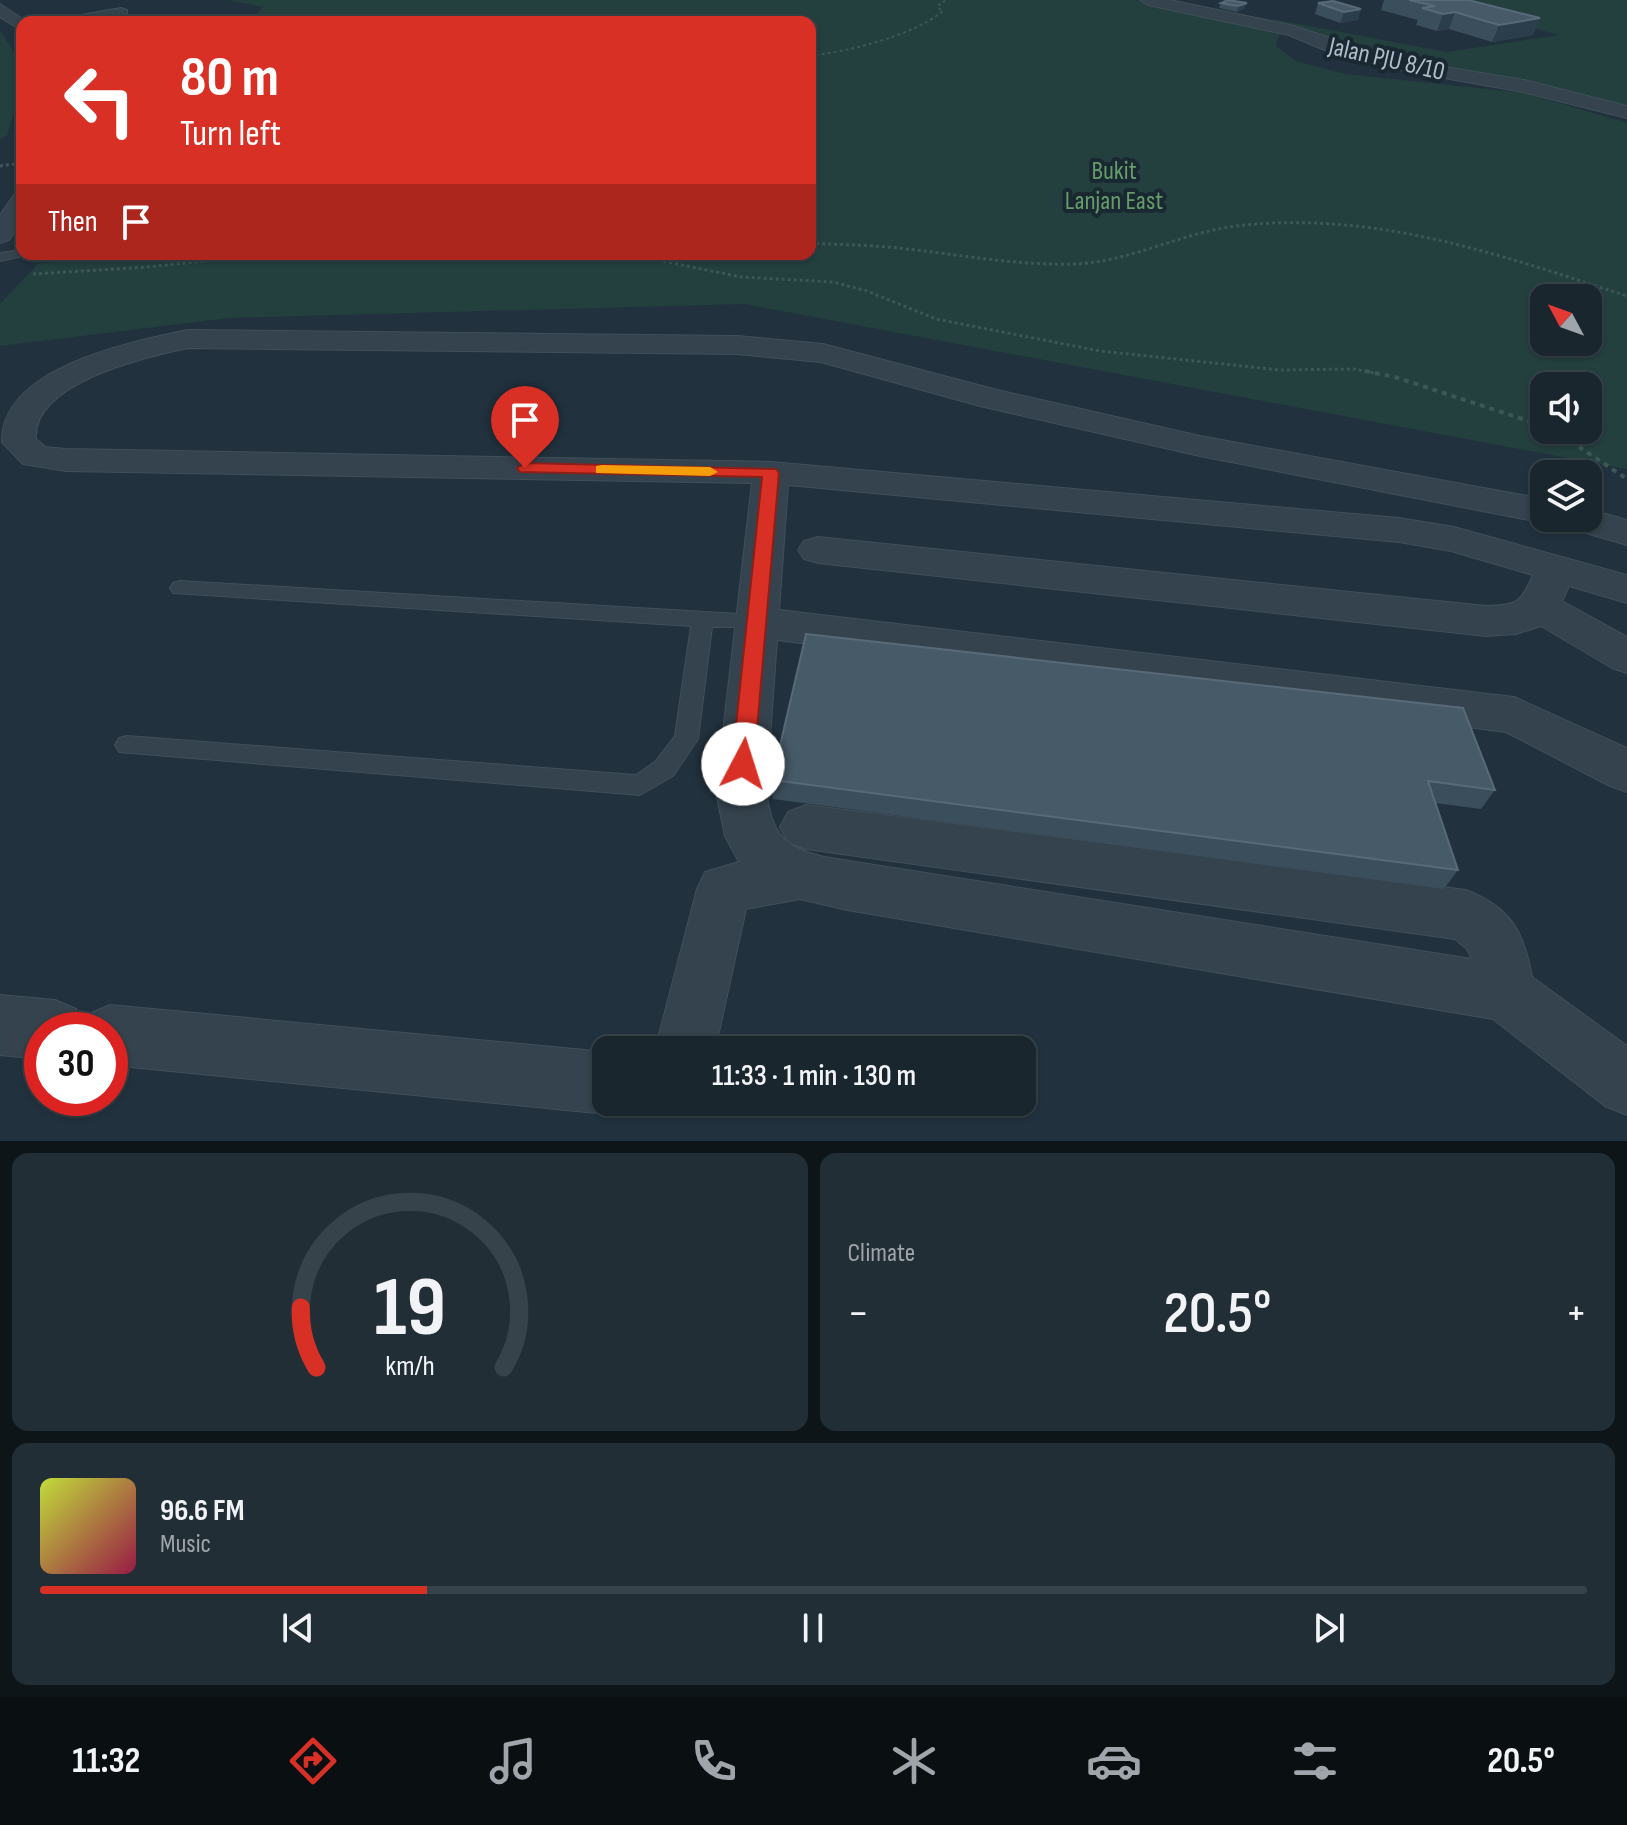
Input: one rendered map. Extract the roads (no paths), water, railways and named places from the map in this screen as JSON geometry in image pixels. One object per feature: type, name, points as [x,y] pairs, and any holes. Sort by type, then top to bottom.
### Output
[{"type":"street","name":"Jalan PJU 8/10","points":[[1148,0],[1256,18],[1388,63],[1524,86],[1627,112]]},
{"type":"street","points":[[0,9],[16,21]]},
{"type":"street","points":[[104,16],[121,13]]},
{"type":"street","points":[[1530,508],[1200,446],[992,399],[823,353],[737,345],[188,339],[115,357],[71,375],[30,406],[19,422],[19,442],[35,457],[66,460],[771,473],[1399,530],[1454,539],[1627,589]]},
{"type":"street","points":[[771,473],[741,792],[743,821],[754,843],[770,861],[801,852],[1466,915],[1488,928],[1499,949],[1506,993]]},
{"type":"street","points":[[1602,526],[1627,533]]},
{"type":"street","points":[[818,550],[1486,621],[1517,621],[1540,607],[1556,568]]},
{"type":"street","points":[[1540,607],[1627,657]]},
{"type":"street","points":[[756,622],[1514,715],[1627,772]]},
{"type":"street","points":[[688,1036],[724,889],[801,852],[1506,993],[1627,1084]]},
{"type":"street","points":[[0,1025],[24,1027]]},
{"type":"street","points":[[128,1037],[592,1082]]},
{"type":"lane","points":[[180,588],[756,622]]},
{"type":"lane","points":[[127,745],[640,785],[664,769],[686,739],[703,619]]},
{"type":"park label","name":"Bukit Lanjan East","points":[[1114,185]]}]
